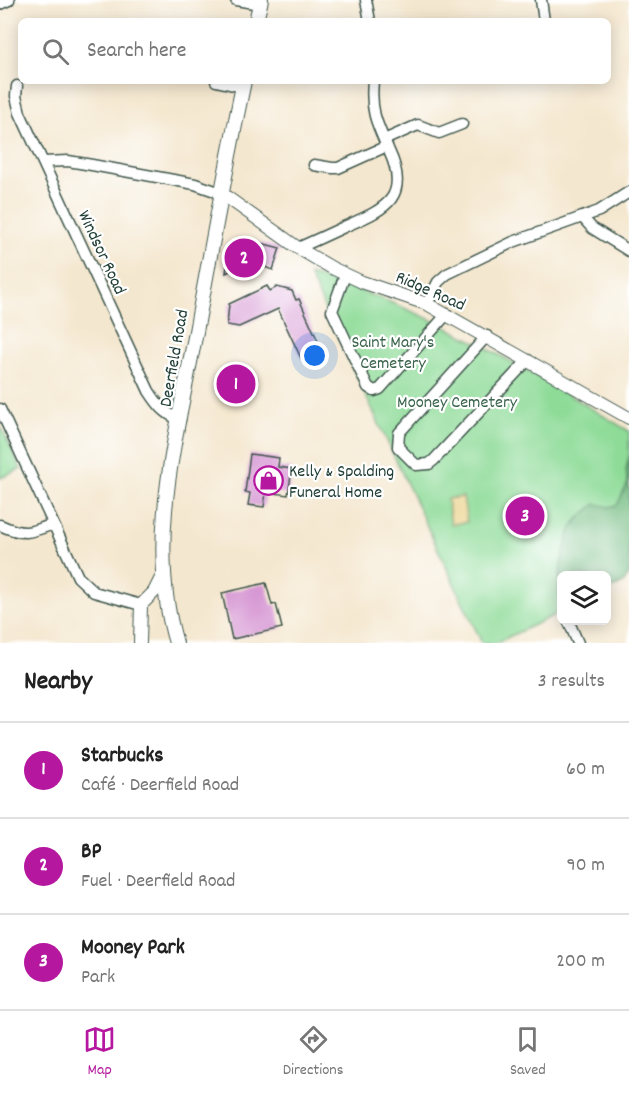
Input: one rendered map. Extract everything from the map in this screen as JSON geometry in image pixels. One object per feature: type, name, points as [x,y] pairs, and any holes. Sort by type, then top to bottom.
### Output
[{"type":"main road","points":[[257,18],[261,2]]},
{"type":"main road","name":"Deerfield Road","points":[[176,643],[164,572],[164,517],[221,193],[243,84]]},
{"type":"street","points":[[0,4],[9,0]]},
{"type":"street","points":[[236,0],[261,2]]},
{"type":"street","points":[[366,0],[369,18]]},
{"type":"street","points":[[541,0],[544,18]]},
{"type":"street","points":[[298,248],[373,214],[393,197],[397,185],[396,169],[373,113],[373,84]]},
{"type":"street","name":"Windsor Road","points":[[17,86],[16,96],[20,113],[149,391],[161,410],[180,420]]},
{"type":"street","points":[[314,165],[338,168],[418,125],[440,133],[462,124]]},
{"type":"street","points":[[43,162],[68,161],[92,165],[195,184],[221,193]]},
{"type":"street","points":[[427,304],[438,282],[447,274],[513,242],[599,211],[629,192]]},
{"type":"street","name":"Ridge Road","points":[[221,193],[298,248],[345,275],[427,304],[629,418]]},
{"type":"street","points":[[582,217],[592,228],[629,251]]},
{"type":"street","points":[[345,275],[332,310],[368,387],[374,391],[380,389],[447,315]]},
{"type":"street","points":[[487,336],[399,433],[398,447],[417,465],[429,464],[434,460],[528,360]]},
{"type":"street","points":[[0,409],[78,577],[88,588],[102,595],[141,605]]},
{"type":"street","points":[[0,525],[15,532],[28,533],[53,524]]},
{"type":"street","points":[[140,643],[141,605],[154,592],[164,572]]},
{"type":"street","points":[[570,625],[578,643]]},
{"type":"green space","points":[[309,275],[394,304],[474,341],[629,431],[629,574],[623,583],[611,589],[611,571],[557,571],[557,614],[496,643],[482,643]]},
{"type":"green space","points":[[0,425],[21,469],[0,478]]},
{"type":"green space","points":[[629,456],[629,574],[623,583],[611,589],[611,571],[560,571],[564,550],[575,523],[596,504],[609,507],[617,505],[628,483],[626,470]]},
{"type":"sand","points":[[463,497],[467,522],[451,524],[447,499]]},
{"type":"building","points":[[261,243],[280,248],[273,270],[262,266],[266,255],[226,273],[228,259]]},
{"type":"building","points":[[267,286],[270,291],[277,287],[292,291],[296,300],[299,299],[323,352],[301,358],[278,309],[239,327],[227,325],[229,304]]},
{"type":"building","points":[[245,376],[257,378],[253,387],[225,393],[218,389],[219,383]]},
{"type":"building","name":"Kelly & Spalding Funeral Home","points":[[250,454],[279,458],[278,467],[292,469],[288,495],[266,492],[264,507],[248,505],[250,493],[245,492]]},
{"type":"building","points":[[266,583],[272,605],[276,604],[282,628],[232,639],[222,593]]},
{"type":"place","name":"BP","points":[[244,258]]},
{"type":"place","name":"Starbucks","points":[[236,384]]},
{"type":"place","name":"Kelly & Spalding Funeral Home","points":[[268,480]]},
{"type":"place","name":"Mooney Park","points":[[525,516]]},
{"type":"park label","name":"Saint Mary's Cemetery","points":[[393,351]]},
{"type":"park label","name":"Mooney Cemetery","points":[[457,401]]}]
